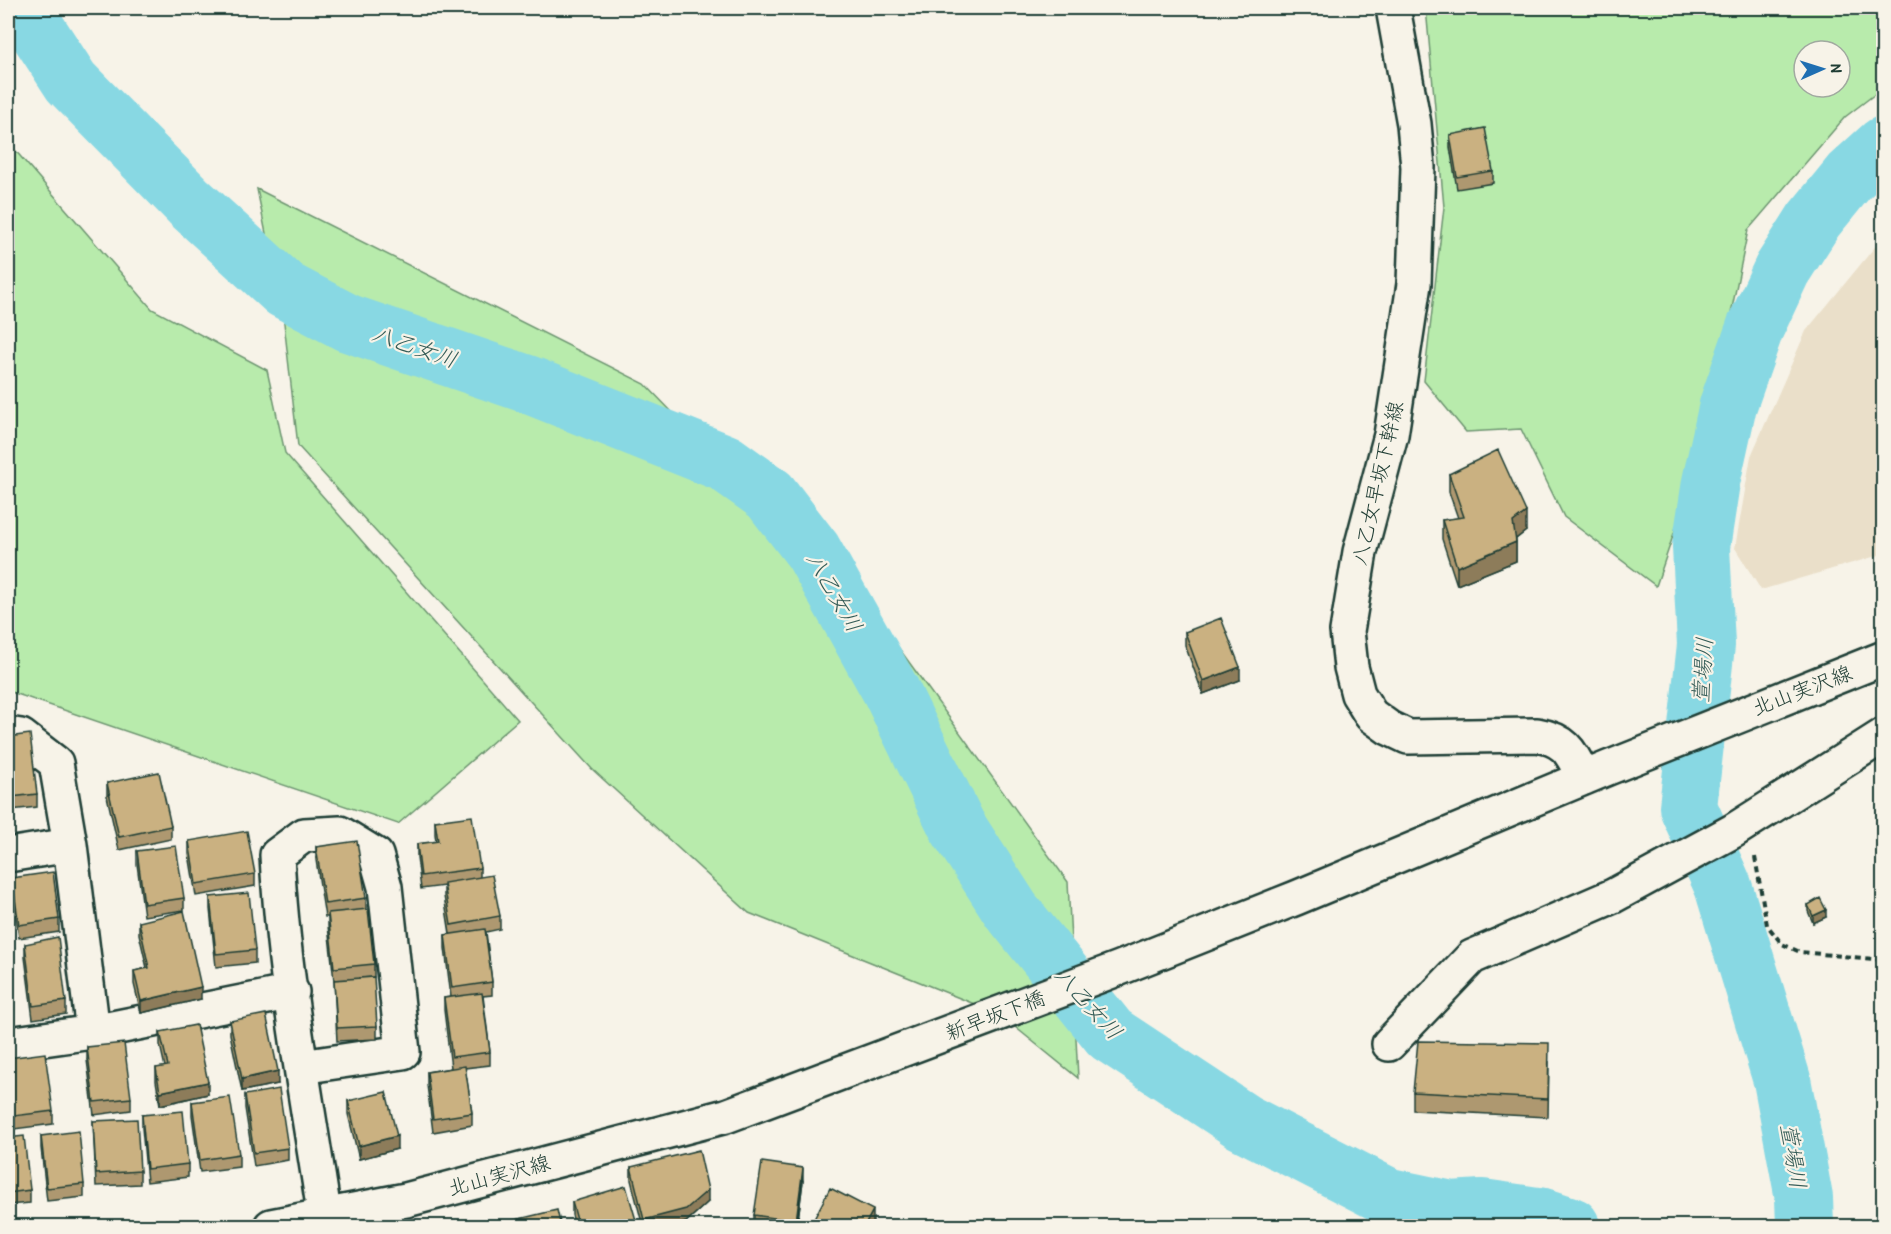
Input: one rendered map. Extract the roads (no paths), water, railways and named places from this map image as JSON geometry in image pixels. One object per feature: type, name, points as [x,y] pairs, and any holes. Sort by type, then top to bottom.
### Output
[{"type":"street","name":"八乙女早坂下幹線","points":[[1393,8],[1414,124],[1418,167],[1413,284],[1391,435],[1360,552],[1347,631],[1353,676],[1358,694],[1371,715],[1389,728],[1408,737],[1537,735],[1553,737],[1596,773]]},
{"type":"street","name":"北山実沢線","points":[[1596,773],[1884,658]]},
{"type":"street","points":[[8,734],[21,736],[56,763],[70,845],[93,1032]]},
{"type":"street","points":[[1389,1044],[1472,957],[1613,896],[1741,827],[1884,735]]},
{"type":"street","name":"新早坂下橋","points":[[726,1116],[1098,976],[1296,898],[1596,773]]},
{"type":"street","points":[[301,1067],[402,1052],[385,886],[376,855],[340,833],[304,835],[277,855],[279,892],[301,1067],[325,1222]]},
{"type":"street","points":[[8,855],[70,845]]},
{"type":"street","points":[[8,1044],[93,1032],[292,992]]},
{"type":"street","name":"北山実沢線","points":[[271,1227],[325,1222],[726,1116]]},
{"type":"waterway","name":"八乙女川","points":[[23,8],[71,82],[189,202],[285,290],[348,323],[527,384],[725,463],[770,495],[813,551],[891,691],[957,826],[1011,910],[1110,1034],[1243,1122],[1389,1197],[1451,1210],[1482,1208],[1544,1217],[1571,1226]]},
{"type":"waterway","name":"萱場川","points":[[1805,1226],[1804,1198],[1782,1080],[1723,886],[1688,807],[1706,645],[1701,547],[1711,482],[1728,405],[1755,328],[1782,270],[1814,220],[1850,176],[1884,145]]}]
